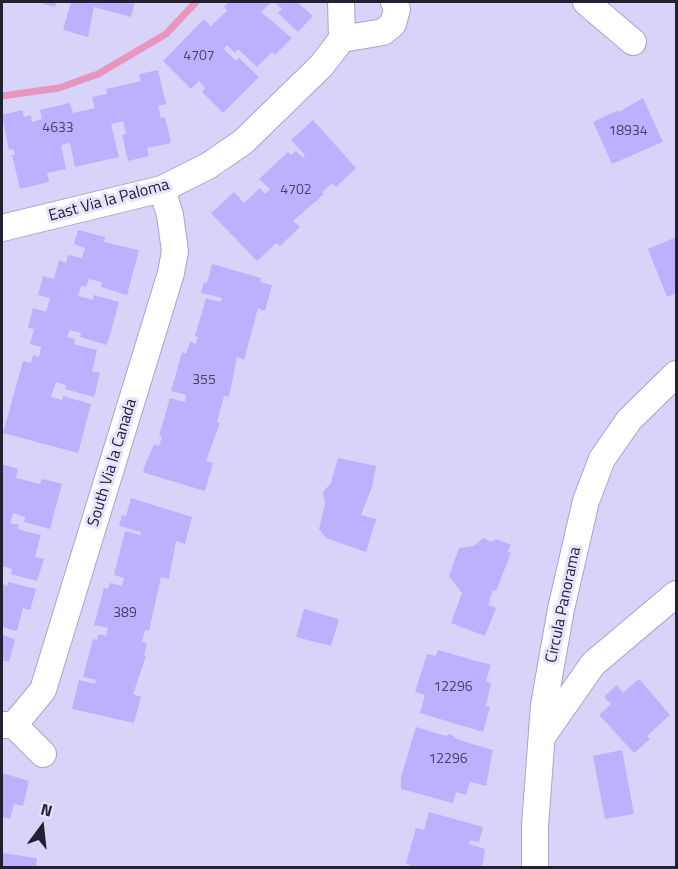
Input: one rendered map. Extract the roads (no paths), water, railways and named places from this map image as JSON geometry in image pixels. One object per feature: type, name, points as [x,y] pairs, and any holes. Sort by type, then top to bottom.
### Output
[{"type":"street","points":[[341,2],[342,39],[383,32],[393,24],[397,9],[394,2]]},
{"type":"street","points":[[586,2],[633,42]]},
{"type":"street","name":"East Via la Paloma","points":[[2,228],[162,189],[208,166],[243,142],[321,66],[342,39]]},
{"type":"street","name":"South Via la Canada","points":[[8,725],[43,690],[171,273],[175,251],[170,214],[162,189]]},
{"type":"street","name":"Circula Panorama","points":[[536,867],[535,826],[541,738],[561,609],[593,480],[602,459],[629,420],[676,374]]},
{"type":"street","points":[[541,738],[593,664],[676,594]]},
{"type":"street","points":[[8,725],[43,753]]},
{"type":"waterway","points":[[2,96],[59,88],[98,74],[166,34],[196,2]]}]
